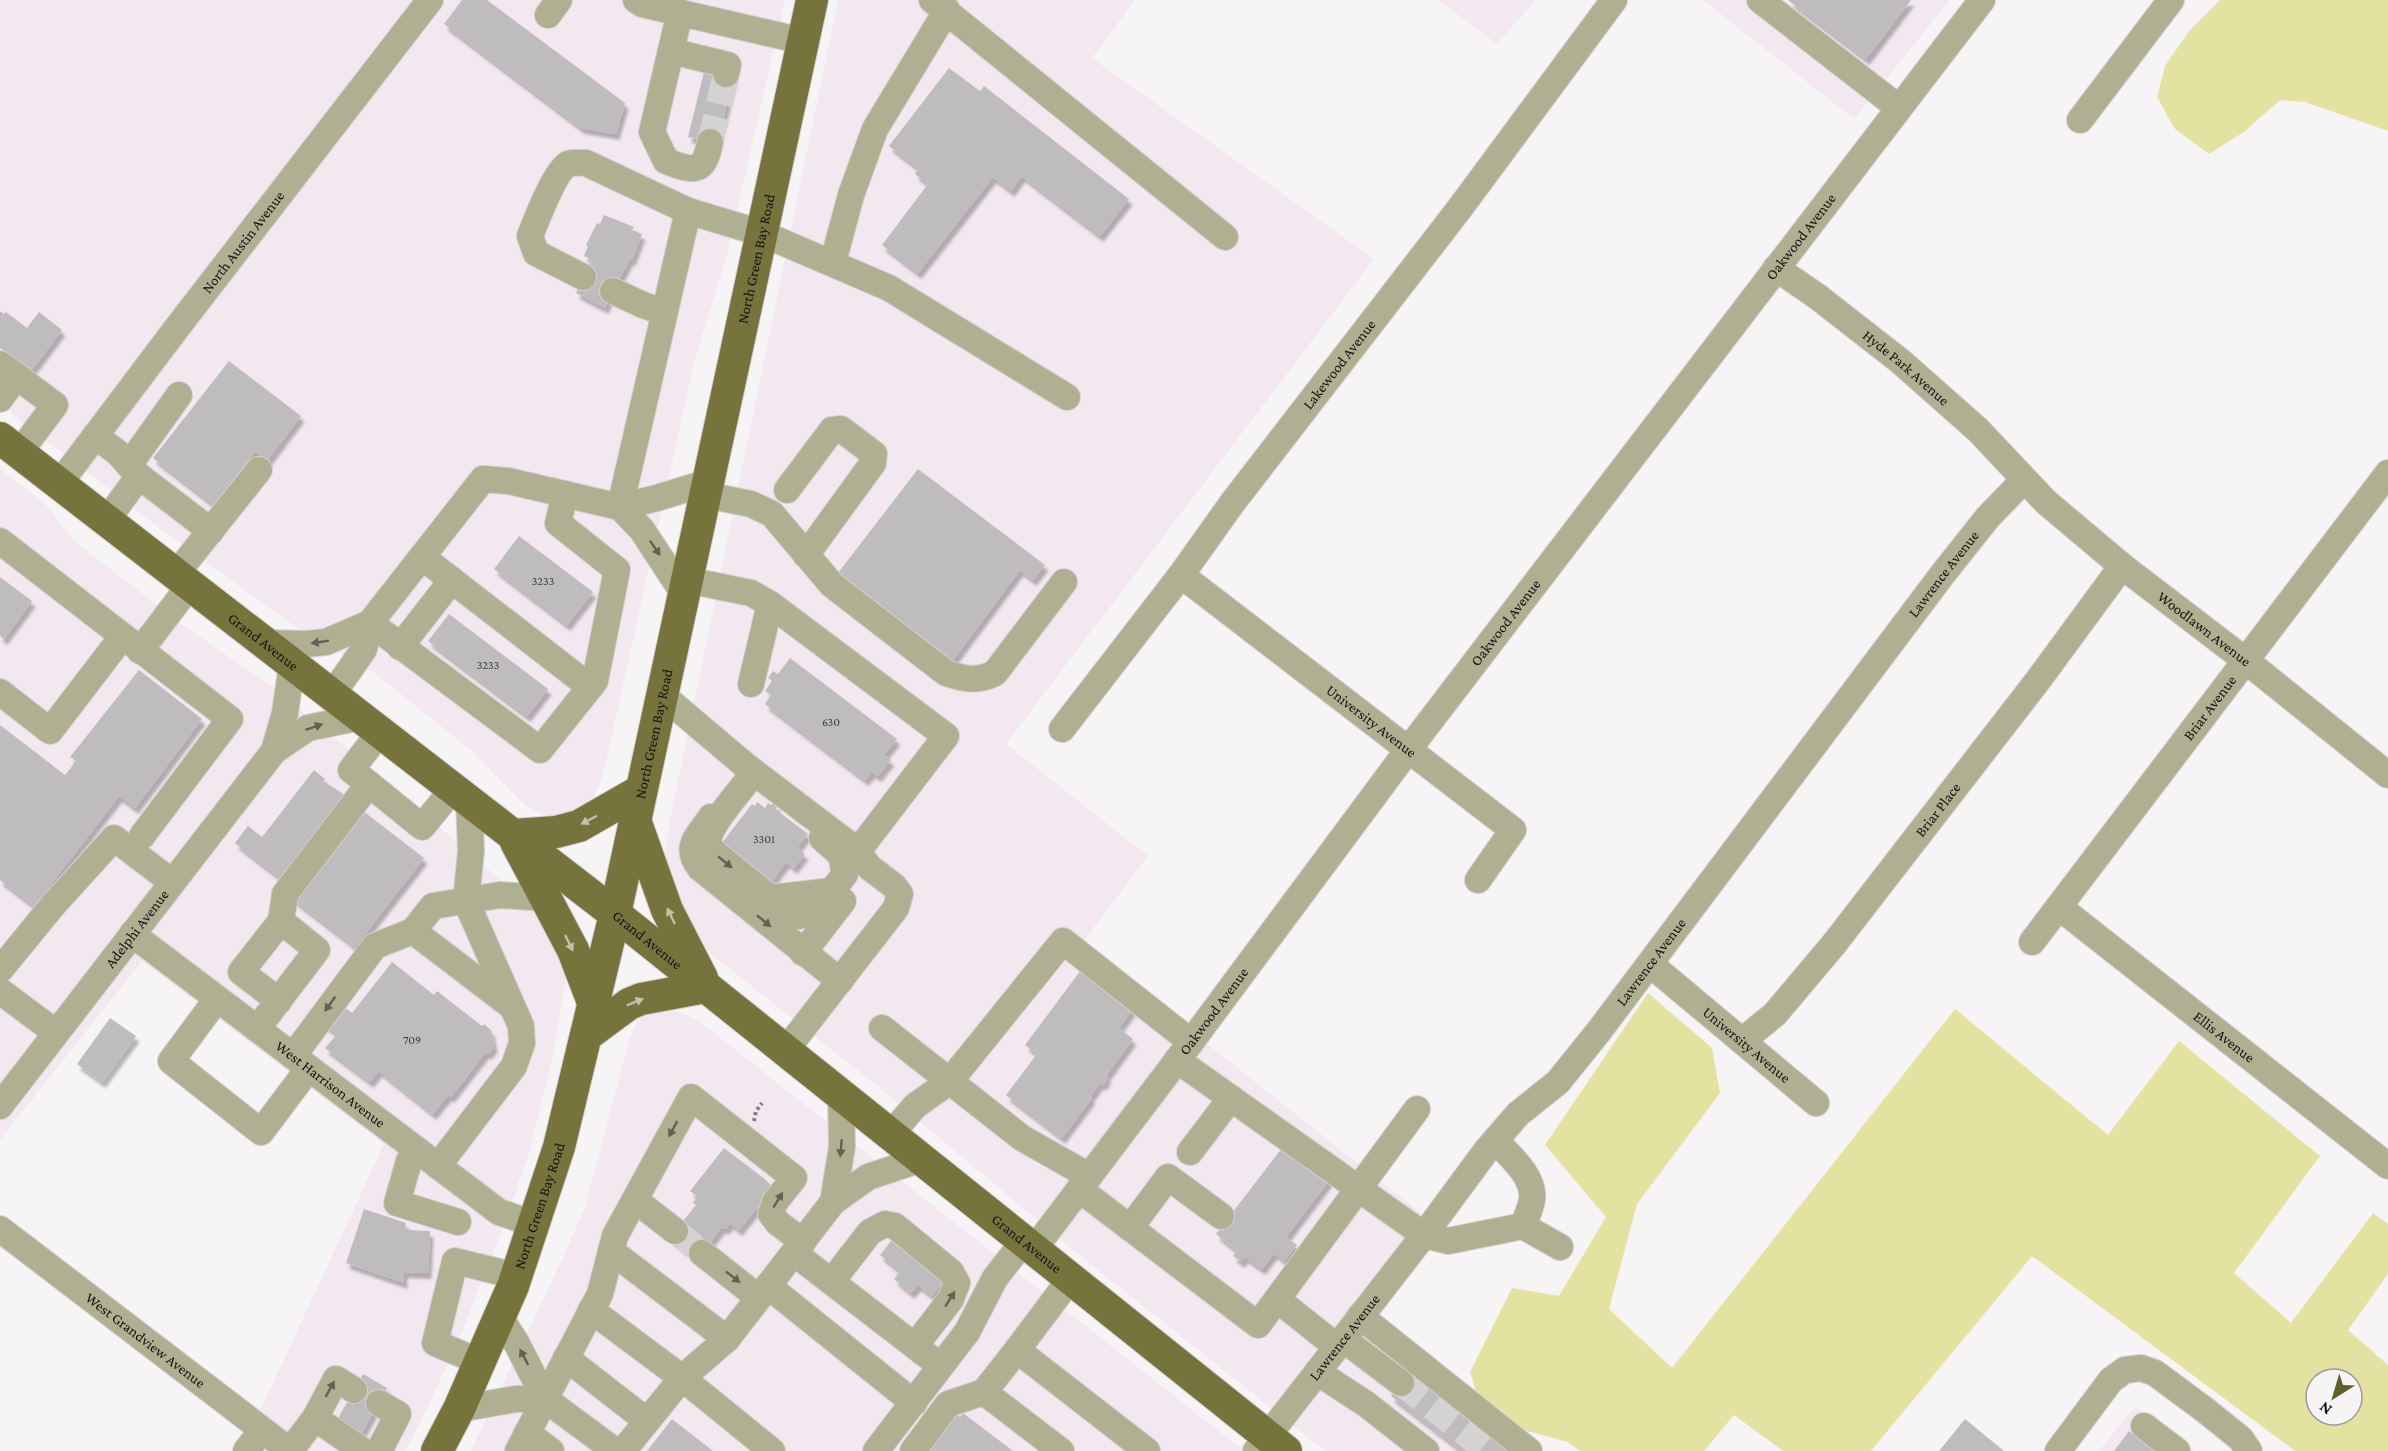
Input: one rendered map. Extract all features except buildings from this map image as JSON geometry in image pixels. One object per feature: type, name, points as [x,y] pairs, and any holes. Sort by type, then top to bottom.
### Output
[{"type":"main road","name":"North Green Bay Road","points":[[437,1451],[459,1409],[500,1317],[559,1147],[615,914],[812,0]]},
{"type":"main road","name":"Grand Avenue","points":[[9,445],[615,914],[1071,1278],[1270,1446]]},
{"type":"main road","points":[[638,806],[668,910],[706,987],[641,999],[590,1020],[573,950],[513,836],[556,832],[638,806]]},
{"type":"street","name":"North Austin Avenue","points":[[59,484],[430,0]]},
{"type":"street","points":[[636,0],[642,4],[803,41]]},
{"type":"street","name":"Lakewood Avenue","points":[[1062,729],[1181,575],[1233,502],[1460,208],[1614,0]]},
{"type":"street","points":[[1760,0],[1899,108]]},
{"type":"street","name":"Oakwood Avenue","points":[[876,1451],[967,1332],[995,1278],[1029,1245],[1084,1183],[1408,750],[1982,0]]},
{"type":"street","points":[[2080,120],[2170,0]]},
{"type":"street","points":[[833,262],[851,195],[875,129],[939,5],[1225,237]]},
{"type":"street","points":[[680,12],[652,132],[666,161],[683,168],[696,168],[703,164],[707,160],[711,142]]},
{"type":"street","points":[[671,51],[728,64],[726,74]]},
{"type":"street","points":[[584,277],[536,253],[530,236],[552,187],[563,168],[570,163],[586,163],[688,211],[761,233],[890,288],[1067,397]]},
{"type":"street","points":[[620,507],[688,211]]},
{"type":"street","name":"Hyde Park Avenue","points":[[1776,268],[1818,297],[1900,361],[1978,430],[2024,480]]},
{"type":"street","points":[[613,291],[663,312]]},
{"type":"street","points":[[0,399],[9,370],[55,405],[9,445]]},
{"type":"street","points":[[107,520],[179,395]]},
{"type":"street","points":[[787,490],[832,430],[841,429],[874,454],[873,463],[806,555]]},
{"type":"street","points":[[95,436],[117,452],[134,471],[211,531]]},
{"type":"street","points":[[0,692],[50,731],[131,644],[183,579],[211,531],[259,470]]},
{"type":"street","name":"Briar Avenue","points":[[2032,942],[2388,473]]},
{"type":"street","points":[[332,695],[364,649],[370,623],[483,479],[508,481],[620,507],[708,488],[751,504],[772,514],[832,585],[946,673],[972,680],[985,678],[995,673],[1064,582]]},
{"type":"street","name":"Woodlawn Avenue","points":[[2024,480],[2122,566],[2245,660],[2388,775]]},
{"type":"street","name":"Lawrence Avenue","points":[[1270,1446],[1317,1372],[1496,1141],[1518,1114],[1558,1082],[1650,964],[1942,575],[1988,517],[2024,480]]},
{"type":"street","points":[[370,623],[400,648],[540,750],[595,681],[617,570],[558,523],[565,494]]},
{"type":"street","points":[[620,507],[642,530],[685,587],[751,593],[770,604],[946,736],[803,953]]},
{"type":"street","points":[[0,541],[230,719],[142,836]]},
{"type":"street","points":[[422,557],[590,687]]},
{"type":"street","name":"Briar Place","points":[[1742,1041],[1775,1014],[1834,944],[2039,679],[2122,566]]},
{"type":"street","name":"University Avenue","points":[[1181,575],[1513,831],[1478,880]]},
{"type":"street","points":[[400,648],[452,580]]},
{"type":"street","points":[[751,684],[770,604]]},
{"type":"street","points":[[266,643],[326,642],[370,623]]},
{"type":"street","name":"Adelphi Avenue","points":[[274,751],[285,713],[292,664]]},
{"type":"street","points":[[662,695],[841,855],[845,874],[819,908],[810,914],[800,916],[785,910],[712,851],[709,843],[711,830],[747,773]]},
{"type":"street","points":[[370,725],[351,770],[422,827],[461,795],[471,851],[466,901],[521,1026],[522,1043],[514,1066],[438,1166]]},
{"type":"street","name":"Adelphi Avenue","points":[[0,1106],[274,751],[308,728],[370,725]]},
{"type":"street","points":[[747,773],[863,859],[900,894],[896,908],[786,1050]]},
{"type":"street","points":[[747,773],[692,847],[691,857],[699,868],[840,981]]},
{"type":"street","points":[[279,1001],[241,972],[281,921],[285,894],[369,784]]},
{"type":"street","points":[[0,970],[54,904],[114,838],[172,882]]},
{"type":"street","points":[[217,999],[171,1061],[261,1132],[352,974],[375,946],[414,931],[433,906],[500,895],[545,898]]},
{"type":"street","name":"Ellis Avenue","points":[[2059,907],[2388,1166]]},
{"type":"street","points":[[257,1029],[317,950],[281,921]]},
{"type":"street","points":[[414,931],[510,1005]]},
{"type":"street","name":"West Harrison Avenue","points":[[132,934],[499,1212],[534,1224]]},
{"type":"street","points":[[891,1134],[915,1106],[950,1081],[1063,941],[1184,1051],[1231,1098],[1424,1235],[1448,1241],[1524,1226],[1560,1247]]},
{"type":"street","name":"University Avenue","points":[[1650,964],[1816,1103]]},
{"type":"street","points":[[0,990],[55,1032]]},
{"type":"street","points":[[882,1028],[1084,1183],[1130,1228],[1258,1325],[1417,1109]]},
{"type":"street","points":[[833,1202],[842,1147],[841,1094]]},
{"type":"street","points":[[551,1451],[523,1442],[600,1294],[615,1236],[691,1097],[794,1178],[775,1203],[771,1214],[798,1247],[831,1281],[941,1366]]},
{"type":"street","points":[[1190,1152],[1231,1098]]},
{"type":"street","points":[[1496,1141],[1522,1170],[1532,1188],[1532,1199],[1524,1226]]},
{"type":"street","points":[[417,1150],[409,1161],[397,1203],[458,1222]]},
{"type":"street","points":[[623,1451],[682,1378],[727,1339],[833,1202],[868,1177],[922,1159]]},
{"type":"street","points":[[1130,1228],[1168,1177],[1221,1216]]},
{"type":"street","points":[[469,1190],[459,1203],[455,1261],[435,1343],[480,1362]]},
{"type":"street","points":[[635,1200],[675,1231]]},
{"type":"street","points":[[831,1281],[870,1232],[885,1224],[895,1226],[951,1272],[957,1283],[951,1299],[915,1346]]},
{"type":"street","name":"West Grandview Avenue","points":[[0,1229],[290,1451]]},
{"type":"street","points":[[611,1251],[727,1339]]},
{"type":"street","points":[[702,1253],[764,1292],[914,1403]]},
{"type":"street","points":[[455,1261],[516,1276]]},
{"type":"street","points":[[913,1451],[948,1404],[984,1392],[1071,1278]]},
{"type":"street","points":[[1278,1300],[1401,1383]]},
{"type":"street","points":[[591,1310],[682,1378],[772,1451]]},
{"type":"street","points":[[1360,1316],[1529,1451]]},
{"type":"street","points":[[500,1317],[517,1344],[545,1399],[615,1451]]},
{"type":"street","points":[[1017,1350],[1147,1451]]},
{"type":"street","points":[[566,1358],[647,1421]]},
{"type":"street","points":[[1358,1398],[1381,1368]]},
{"type":"street","points":[[2058,1451],[2110,1380],[2125,1370],[2141,1368],[2156,1373],[2205,1410],[2241,1438],[2249,1451]]},
{"type":"street","points":[[1317,1372],[1358,1398],[1426,1451]]},
{"type":"street","points":[[290,1451],[315,1418],[336,1379],[354,1390]]},
{"type":"street","points":[[984,1392],[1061,1451]]},
{"type":"street","points":[[459,1409],[516,1399],[545,1399]]},
{"type":"street","points":[[379,1403],[398,1414],[379,1451]]},
{"type":"street","points":[[315,1418],[363,1451]]},
{"type":"street","points":[[2144,1426],[2177,1451]]},
{"type":"street","points":[[246,1451],[262,1430]]},
{"type":"shaded area","points":[[0,0],[785,0],[726,259],[695,358],[605,767],[598,788],[587,807],[562,818],[542,814],[525,805],[472,751],[376,674],[290,623],[161,529],[0,405]]},
{"type":"shaded area","points":[[838,0],[1135,0],[1092,58],[1374,259],[1006,744],[1148,856],[1081,944],[1422,1214],[1348,1311],[1490,1426],[1471,1451],[1325,1451],[1072,1249],[879,1087],[712,955],[689,932],[663,869],[669,825]]},
{"type":"shaded area","points":[[1438,0],[1536,0],[1497,44]]},
{"type":"shaded area","points":[[1703,0],[1950,0],[1854,119]]},
{"type":"shaded area","points":[[2220,0],[2388,0],[2388,131],[2305,102],[2280,100],[2244,132],[2209,154],[2175,129],[2157,97],[2165,66],[2189,31]]},
{"type":"shaded area","points":[[0,469],[45,504],[75,542],[187,628],[273,687],[406,798],[534,909],[562,951],[565,983],[552,1062],[528,1156],[462,1332],[405,1451],[231,1451],[261,1409],[384,1144],[142,961],[0,1140]]},
{"type":"shaded area","points":[[1648,993],[1712,1048],[1720,1093],[1637,1204],[1609,1309],[1672,1368],[1955,1009],[2108,1135],[2179,1041],[2320,1156],[2234,1273],[2291,1323],[2373,1213],[2388,1224],[2388,1274],[2348,1330],[2388,1365],[2388,1451],[2295,1451],[2032,1256],[1871,1451],[1783,1451],[1734,1415],[1704,1451],[1580,1451],[1568,1442],[1485,1420],[1470,1372],[1512,1288],[1559,1296],[1606,1217],[1545,1145]]},
{"type":"shaded area","points":[[672,1009],[699,1021],[1244,1451],[471,1451],[585,1207],[630,1037],[636,1023],[644,1012]]},
{"type":"shaded area","points":[[2135,1406],[2195,1451],[2099,1451]]},
{"type":"tunnel","points":[[710,142],[726,74]]},
{"type":"tunnel","points":[[675,1231],[702,1253]]},
{"type":"tunnel","points":[[1401,1383],[1488,1451]]}]
